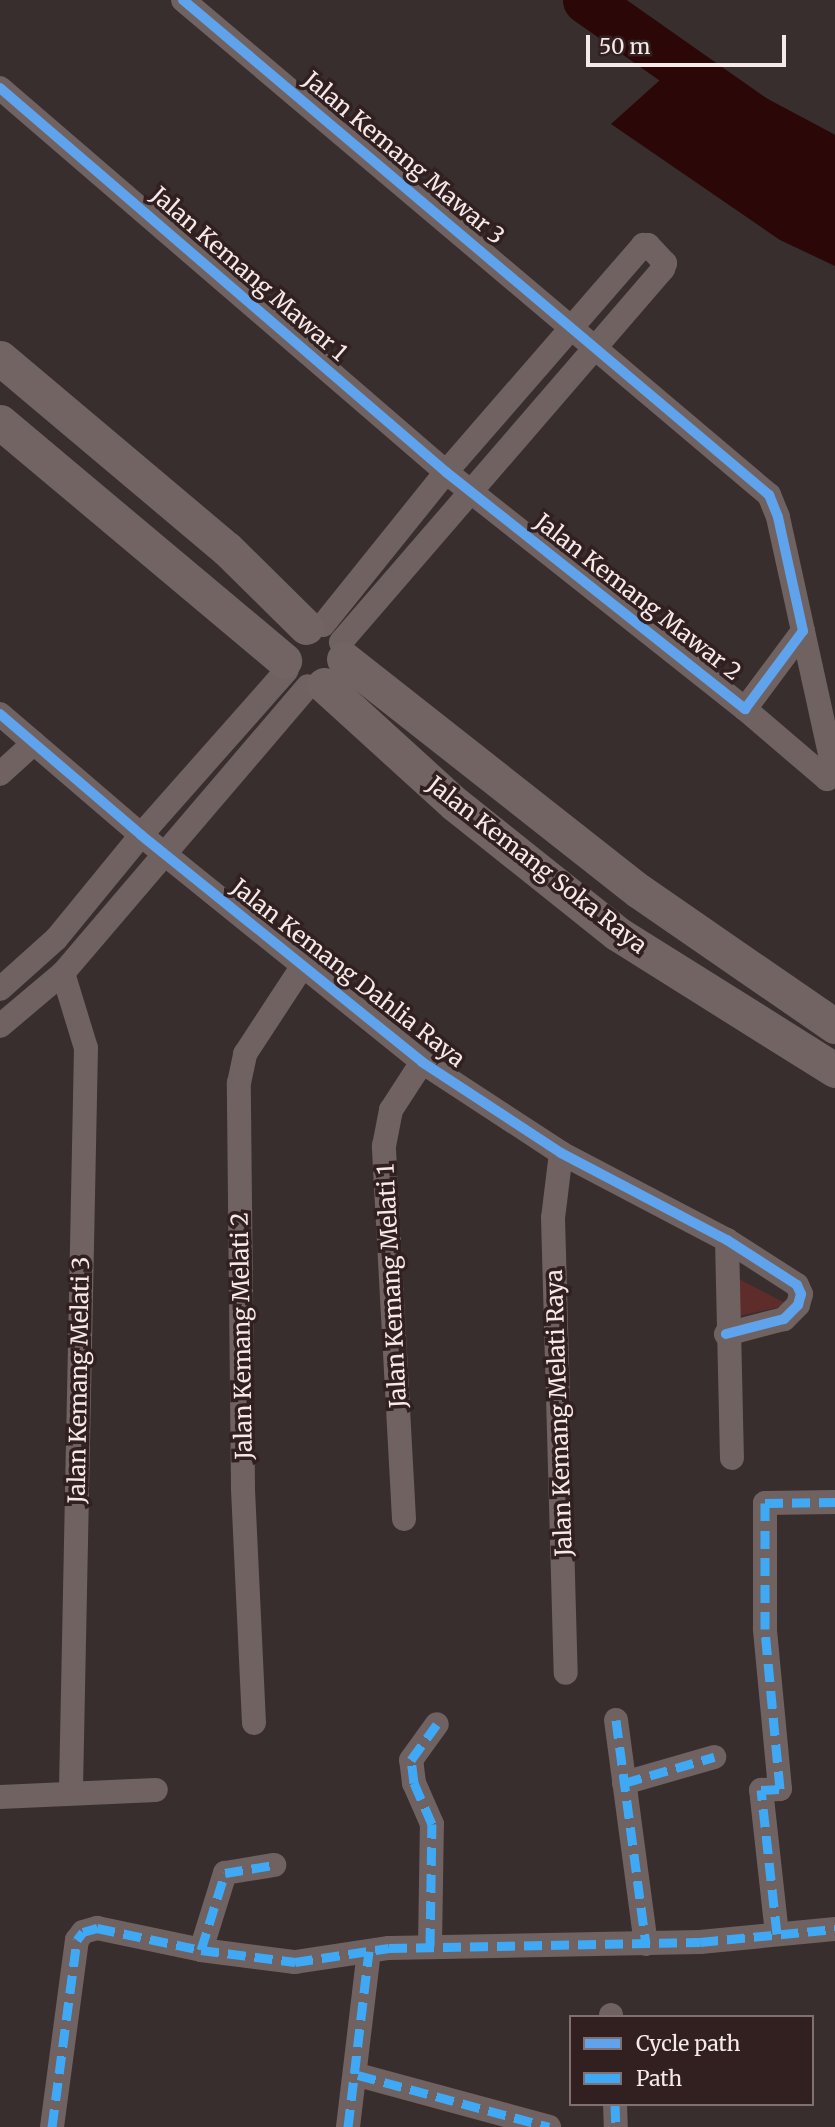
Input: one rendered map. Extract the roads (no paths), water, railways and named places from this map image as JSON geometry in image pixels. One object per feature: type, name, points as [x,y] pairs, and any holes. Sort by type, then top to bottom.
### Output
[{"type":"street","name":"Jalan Kemang Mawar 3","points":[[183,0],[597,349]]},
{"type":"street","name":"Jalan Kemang Mawar 1","points":[[0,88],[471,491]]},
{"type":"street","points":[[0,989],[56,940],[141,835],[315,657],[471,491],[597,349],[663,269],[665,262],[643,245],[446,471],[315,657],[164,853],[63,973],[0,1026]]},
{"type":"street","points":[[597,349],[769,495],[778,517],[830,754],[827,779],[745,709]]},
{"type":"street","name":"Jalan Kemang Soka Raya","points":[[0,358],[178,506],[315,657],[455,804],[618,934],[835,1070]]},
{"type":"street","name":"Jalan Kemang Soka Raya","points":[[0,422],[315,657],[639,891],[835,1026]]},
{"type":"street","name":"Jalan Kemang Mawar 2","points":[[471,491],[745,709],[803,631]]},
{"type":"street","name":"Jalan Kemang Dahlia Raya","points":[[0,714],[141,835],[422,1062],[561,1153],[727,1240],[789,1277],[801,1294],[798,1305],[784,1319],[726,1334]]},
{"type":"street","points":[[0,774],[34,743]]},
{"type":"street","name":"Jalan Kemang Melati 2","points":[[254,1723],[243,1487],[239,1083],[245,1054],[302,967]]},
{"type":"street","name":"Jalan Kemang Melati 3","points":[[63,973],[86,1048],[71,1791]]},
{"type":"street","name":"Jalan Kemang Melati 1","points":[[404,1519],[384,1146],[391,1111],[422,1062]]},
{"type":"street","name":"Jalan Kemang Melati Raya","points":[[561,1153],[553,1218],[566,1673]]},
{"type":"street","points":[[727,1240],[726,1334],[732,1458]]},
{"type":"street","points":[[777,1934],[761,1790],[780,1790],[765,1629],[765,1503],[835,1502]]},
{"type":"street","points":[[615,1720],[646,1944]]},
{"type":"street","points":[[430,1946],[432,1824],[414,1783],[411,1760],[437,1724]]},
{"type":"street","points":[[624,1783],[714,1757]]},
{"type":"street","points":[[0,1797],[71,1791],[156,1790]]},
{"type":"street","points":[[201,1950],[225,1873],[274,1865]]},
{"type":"street","points":[[52,2127],[77,1940],[83,1931],[112,1929],[201,1950],[295,1962],[369,1951],[430,1946],[646,1944],[835,1929]]},
{"type":"street","points":[[348,2127],[358,2075],[369,1951]]},
{"type":"street","points":[[358,2075],[549,2127]]},
{"type":"street","points":[[615,2106],[616,2127]]},
{"type":"waterway","points":[[586,0],[754,118],[835,161]]}]
